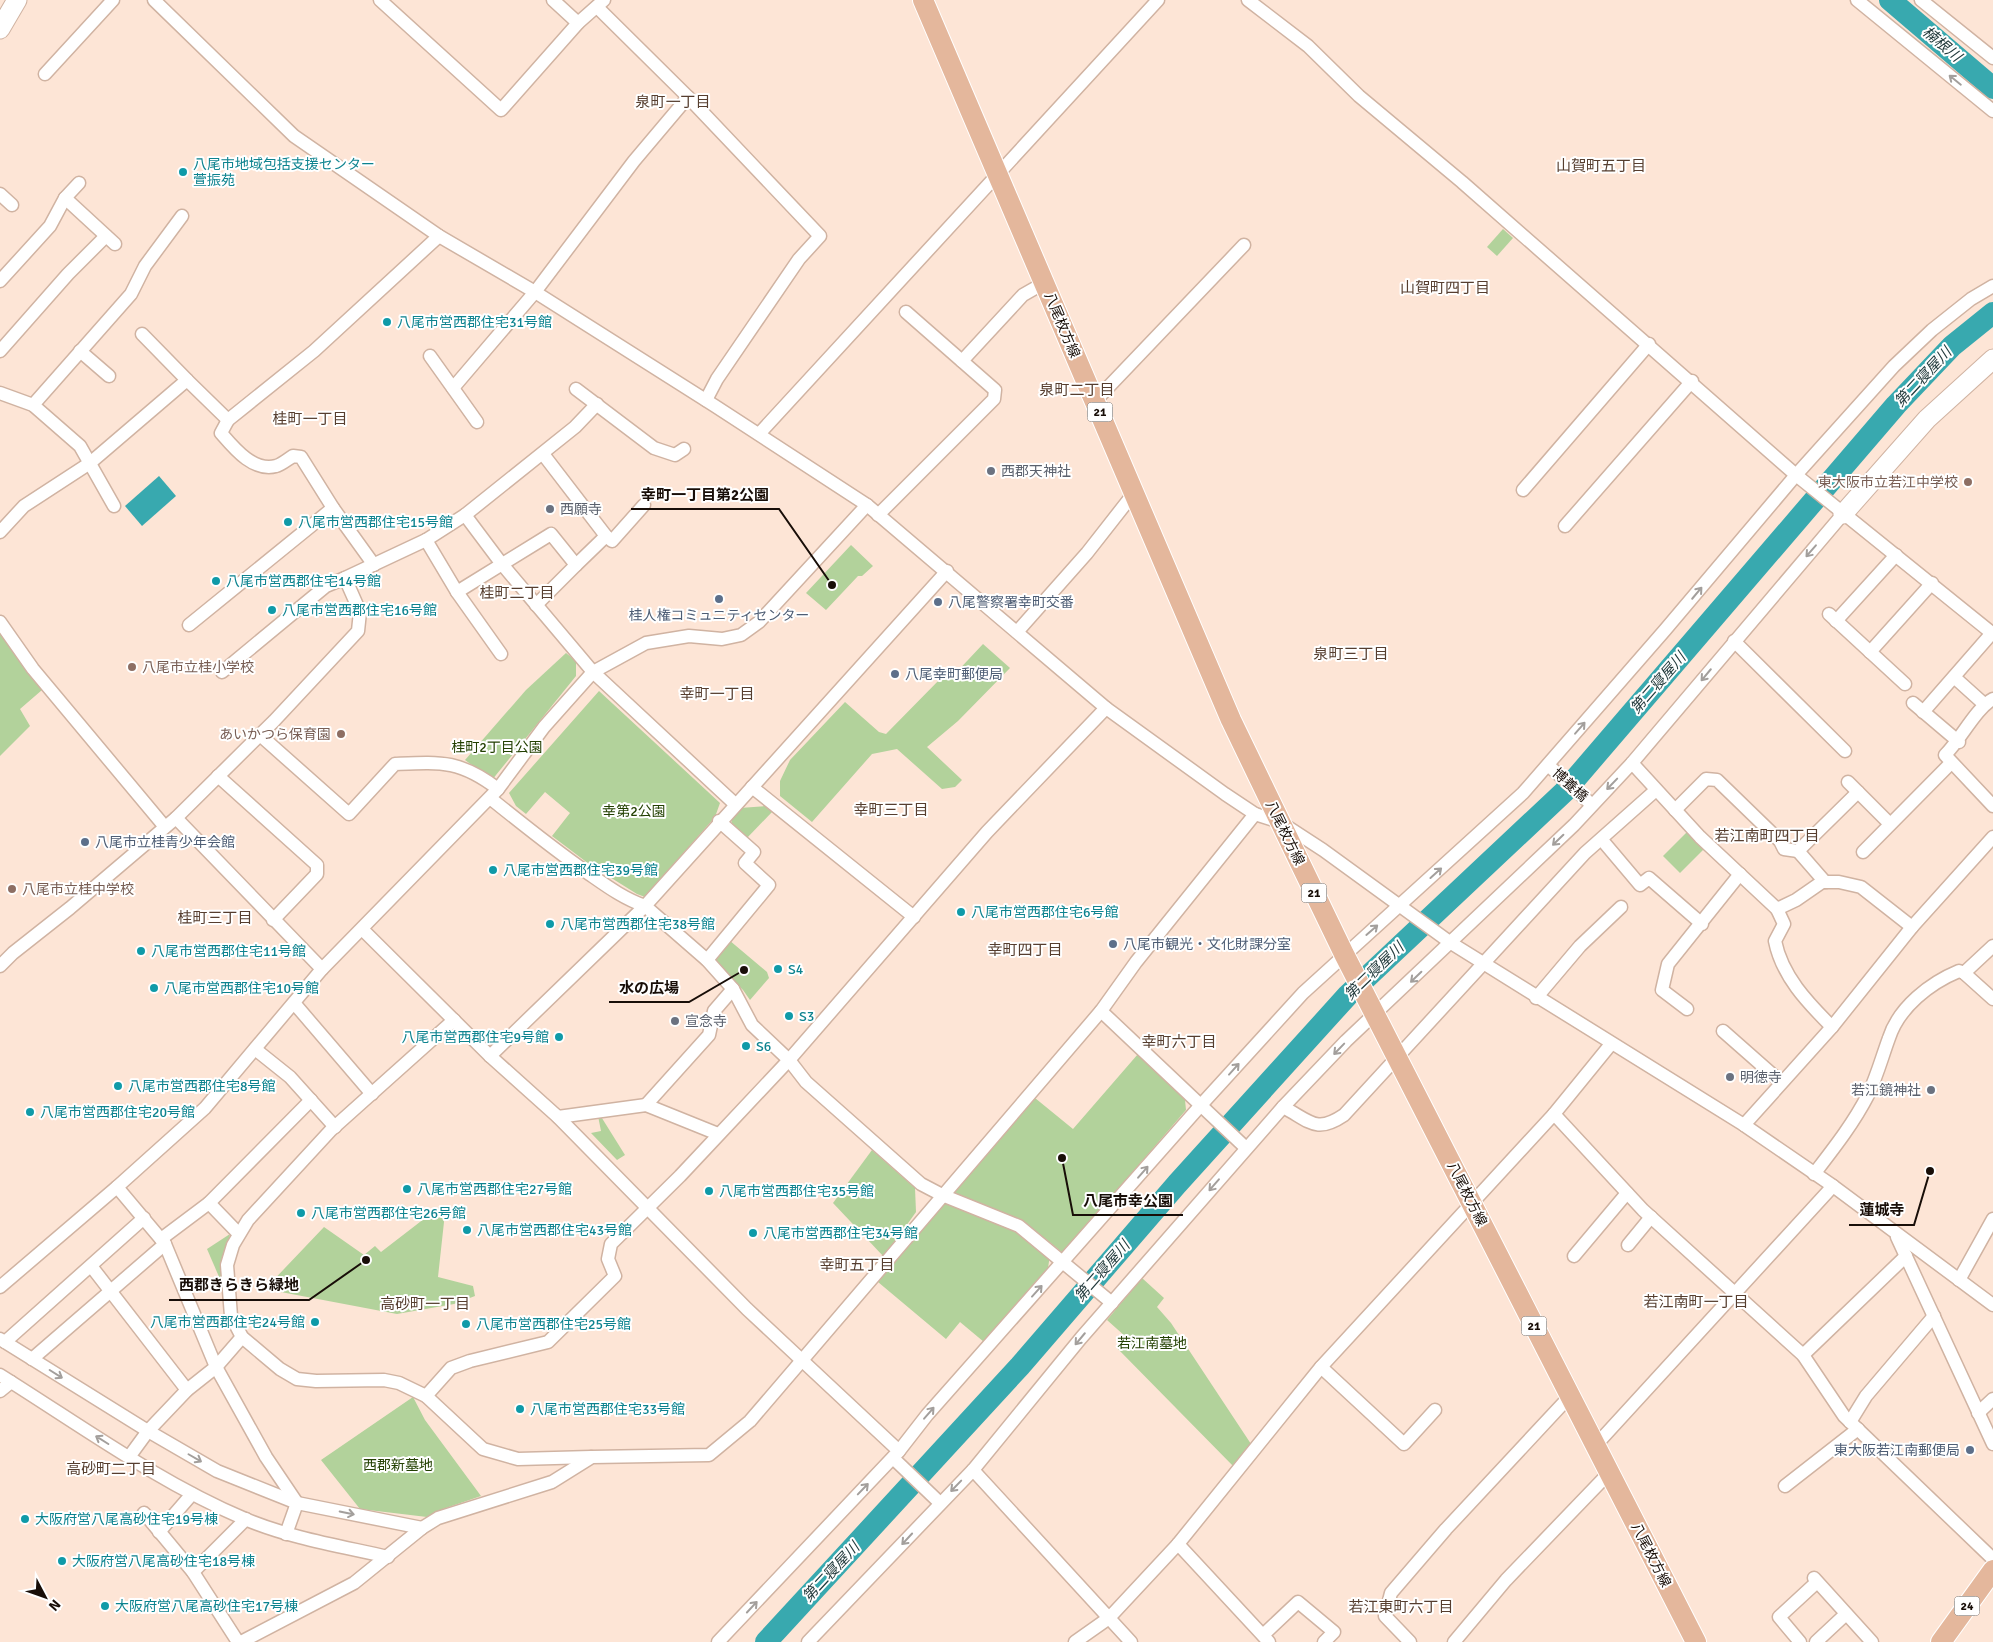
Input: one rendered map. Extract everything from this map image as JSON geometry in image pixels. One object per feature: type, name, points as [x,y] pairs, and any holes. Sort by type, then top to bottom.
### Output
[{"type":"main road","name":"八尾枚方線","points":[[923,0],[1231,720],[1346,959],[1696,1642]]},
{"type":"main road","name":"24","points":[[1941,1642],[1993,1570]]},
{"type":"street","points":[[0,28],[17,0]]},
{"type":"street","points":[[45,74],[67,57],[99,23],[113,0]]},
{"type":"street","points":[[154,0],[294,136],[439,236],[535,292],[867,505],[948,571],[1106,708],[1255,814],[1280,822],[1323,850],[1451,943],[1536,998],[1744,1125],[1833,1186],[1896,1235],[1993,1305]]},
{"type":"street","points":[[380,0],[501,110],[578,22],[601,3],[820,236],[800,259],[717,379],[706,400]]},
{"type":"street","points":[[553,0],[578,22]]},
{"type":"street","points":[[759,434],[1158,0]]},
{"type":"street","points":[[1248,0],[1308,46],[1359,96],[1462,182],[1692,381],[1796,475],[1992,633],[1923,712]]},
{"type":"street","points":[[1857,0],[1993,111]]},
{"type":"street","points":[[1921,0],[1993,58]]},
{"type":"street","points":[[453,388],[535,292],[634,161],[688,97]]},
{"type":"street","points":[[0,281],[50,226],[65,198],[79,183]]},
{"type":"street","points":[[0,194],[12,205]]},
{"type":"street","points":[[3,342],[68,274],[110,240],[65,198]]},
{"type":"street","points":[[33,405],[131,294],[145,266],[182,216]]},
{"type":"street","points":[[374,565],[333,508],[301,457],[293,456],[276,466],[252,463],[234,449],[221,433],[228,420],[314,351],[439,236]]},
{"type":"street","points":[[1095,400],[1244,246]]},
{"type":"street","points":[[962,361],[1023,295],[1044,283]]},
{"type":"street","points":[[718,1642],[896,1454],[927,1416],[1201,1105],[1303,993],[1346,959],[1399,906],[1485,829],[1548,765],[1796,475],[1894,366],[1932,330],[1971,299],[1993,286]]},
{"type":"street","points":[[878,515],[994,400],[995,390],[906,312]]},
{"type":"street","points":[[142,334],[228,420]]},
{"type":"street","points":[[1523,490],[1649,344]]},
{"type":"street","points":[[80,351],[109,376]]},
{"type":"street","points":[[430,356],[477,422]]},
{"type":"street","points":[[808,1642],[973,1470],[1112,1302],[1283,1107],[1374,1013],[1451,943],[1568,831],[1632,763],[1734,641],[1927,419],[1993,358]]},
{"type":"street","points":[[0,532],[24,506],[90,463],[187,380]]},
{"type":"street","points":[[1565,526],[1692,381]]},
{"type":"street","points":[[576,389],[654,448],[676,455],[684,449]]},
{"type":"street","points":[[0,393],[33,405],[80,446],[114,506]]},
{"type":"street","points":[[222,672],[326,586],[426,540],[465,515],[543,454],[575,427],[597,404]]},
{"type":"street","points":[[543,454],[606,536],[612,541],[644,505]]},
{"type":"street","points":[[1017,632],[1088,553],[1134,493]]},
{"type":"street","points":[[0,1286],[118,1188],[205,1108],[322,970],[494,794],[544,727],[593,672],[646,643],[689,636],[722,639],[741,635],[759,622],[867,505]]},
{"type":"street","points":[[189,625],[333,508]]},
{"type":"street","points":[[465,515],[501,563],[593,672],[735,804]]},
{"type":"street","points":[[457,592],[501,563],[551,534],[576,565]]},
{"type":"street","points":[[536,605],[606,536]]},
{"type":"street","points":[[426,540],[457,592],[501,654]]},
{"type":"street","points":[[1896,555],[1832,618],[1905,684]]},
{"type":"street","points":[[490,1056],[644,906],[719,821],[948,571]]},
{"type":"street","points":[[0,966],[13,952],[70,908],[176,818],[260,735],[358,631],[360,612],[345,578]]},
{"type":"street","points":[[1870,652],[1932,583]]},
{"type":"street","points":[[0,622],[39,676],[165,828]]},
{"type":"street","points":[[1734,641],[1845,751]]},
{"type":"street","points":[[1954,677],[1989,701],[1958,742],[1945,755],[1993,806]]},
{"type":"street","points":[[1913,702],[1958,742]]},
{"type":"street","points":[[426,1396],[451,1368],[470,1361],[548,1342],[615,1276],[608,1259],[611,1244],[680,1176],[789,1060],[987,832],[1106,708]]},
{"type":"street","points":[[260,735],[349,814],[395,764],[454,764],[480,776],[494,794],[544,841],[610,888],[632,902],[644,906],[707,960],[733,989],[752,1025],[789,1060],[806,1082],[844,1118],[921,1184],[942,1195],[1020,1226],[1112,1302]]},
{"type":"street","points":[[1632,763],[1675,810],[1776,909],[1784,924],[1774,941],[1778,959],[1806,1001],[1832,1027]]},
{"type":"street","points":[[1863,852],[1951,763]]},
{"type":"street","name":"博養橋","points":[[1548,765],[1592,805]]},
{"type":"street","points":[[218,776],[317,865],[317,874],[273,920]]},
{"type":"street","points":[[1675,810],[1706,779],[1717,780],[1780,841],[1784,849],[1798,851],[1825,882]]},
{"type":"street","points":[[1848,782],[1890,824]]},
{"type":"street","points":[[752,787],[914,917]]},
{"type":"street","points":[[1283,1107],[1320,1126],[1329,1125],[1344,1115],[1485,964],[1585,853],[1602,840],[1656,790]]},
{"type":"street","points":[[1798,851],[1858,792]]},
{"type":"street","points":[[454,1020],[335,1127],[248,1220],[232,1245],[227,1265],[231,1316],[242,1337],[268,1361],[297,1379],[316,1381],[384,1380],[398,1383],[426,1396],[483,1449],[518,1459],[709,1455],[750,1421],[1101,1011],[1136,962],[1255,814]]},
{"type":"street","points":[[176,818],[322,970]]},
{"type":"street","points":[[707,960],[769,886],[745,863],[754,852],[719,821]]},
{"type":"street","points":[[1744,1125],[1832,1027],[1912,927],[1993,837]]},
{"type":"street","points":[[1602,840],[1640,885],[1649,878],[1702,924]]},
{"type":"street","points":[[1687,1009],[1662,990],[1668,964],[1702,924],[1719,898],[1740,874]]},
{"type":"street","points":[[1776,909],[1825,882],[1839,882],[1861,887],[1912,927]]},
{"type":"street","points":[[1536,998],[1580,946],[1606,919],[1621,907]]},
{"type":"street","points":[[363,930],[490,1056],[558,1117],[648,1206],[720,1282],[896,1454],[940,1503]]},
{"type":"street","points":[[1964,973],[1993,946]]},
{"type":"street","points":[[1814,1174],[1853,1122],[1879,1070],[1889,1035],[1903,1013],[1933,984],[1959,971],[1964,973],[1993,999]]},
{"type":"street","points":[[646,1105],[709,1035],[714,1011],[733,989]]},
{"type":"street","points":[[294,1002],[372,1094]]},
{"type":"street","points":[[1101,1011],[1246,1148]]},
{"type":"street","points":[[1723,1031],[1781,1082]]},
{"type":"street","points":[[1075,1642],[1109,1618],[1178,1544],[1321,1367],[1554,1114],[1611,1044]]},
{"type":"street","points":[[255,1049],[290,1077],[335,1127]]},
{"type":"street","points":[[32,1359],[109,1292],[163,1241],[209,1203],[311,1100]]},
{"type":"street","points":[[558,1117],[646,1105],[718,1134]]},
{"type":"street","points":[[1554,1114],[1651,1217],[1803,1355],[1854,1425],[1993,1559]]},
{"type":"street","points":[[1595,1446],[1833,1186]]},
{"type":"street","points":[[118,1188],[163,1241],[216,1367],[266,1457],[297,1503]]},
{"type":"street","points":[[1574,1256],[1627,1193]]},
{"type":"street","points":[[209,1203],[239,1234]]},
{"type":"street","points":[[1628,1245],[1651,1217]]},
{"type":"street","points":[[144,1218],[91,1266],[2,1341],[148,1431],[218,1471],[297,1503],[422,1528]]},
{"type":"street","points":[[1959,1280],[1993,1219]]},
{"type":"street","points":[[1896,1235],[1993,1444]]},
{"type":"street","points":[[1803,1355],[1906,1256]]},
{"type":"street","points":[[91,1266],[109,1292],[186,1390]]},
{"type":"street","points":[[1786,1486],[1854,1425],[1866,1396],[1934,1316]]},
{"type":"street","points":[[129,1457],[148,1431],[186,1390],[216,1367],[242,1337]]},
{"type":"street","points":[[1321,1367],[1404,1444],[1435,1410]]},
{"type":"street","points":[[0,1375],[129,1457],[192,1494],[246,1519],[286,1534],[388,1557]]},
{"type":"street","points":[[0,1391],[11,1382]]},
{"type":"street","points":[[1410,1642],[1384,1616],[1391,1593],[1446,1529],[1570,1396]]},
{"type":"street","points":[[1978,1413],[1993,1399]]},
{"type":"street","points":[[144,1513],[193,1572],[240,1642],[261,1638],[354,1584],[422,1528],[438,1518],[552,1482],[592,1457]]},
{"type":"street","points":[[973,1470],[1131,1642]]},
{"type":"street","points":[[1454,1642],[1506,1580],[1609,1473]]},
{"type":"street","points":[[159,1532],[192,1494]]},
{"type":"street","points":[[286,1534],[297,1503]]},
{"type":"street","points":[[193,1572],[246,1519]]},
{"type":"street","points":[[1178,1544],[1266,1638],[1298,1602],[1334,1632],[1324,1642]]},
{"type":"street","points":[[1800,1642],[1779,1617],[1816,1580],[1872,1642]]},
{"type":"street","points":[[1816,1642],[1846,1614]]},
{"type":"green space","points":[[1503,229],[1513,238],[1497,256],[1487,247]]},
{"type":"green space","points":[[851,545],[873,566],[862,576],[858,576],[826,610],[806,593]]},
{"type":"green space","points":[[0,631],[42,690],[20,709],[30,726],[0,756]]},
{"type":"green space","points":[[983,644],[1010,668],[958,721],[927,747],[962,780],[955,787],[942,789],[897,749],[872,754],[812,822],[780,796],[780,781],[790,760],[845,702],[879,732],[886,734],[942,677],[952,677]]},
{"type":"green space","name":"桂町2丁目公園","points":[[566,653],[576,661],[576,676],[492,780],[465,760],[526,690]]},
{"type":"green space","name":"幸第2公園","points":[[599,691],[720,803],[715,817],[645,897],[589,864],[552,836],[570,813],[545,792],[526,814],[516,806],[509,793]]},
{"type":"green space","points":[[766,806],[773,811],[746,839],[734,829],[731,820],[740,808]]},
{"type":"green space","points":[[1687,832],[1704,849],[1680,873],[1663,856]]},
{"type":"green space","points":[[729,940],[767,972],[769,978],[750,1000],[743,990],[716,964],[715,955]]},
{"type":"green space","points":[[1138,1054],[1185,1100],[1186,1110],[1063,1253],[1023,1221],[955,1194],[954,1187],[1035,1098],[1073,1129]]},
{"type":"green space","points":[[600,1115],[625,1155],[617,1160],[591,1133],[601,1131],[598,1116]]},
{"type":"green space","points":[[872,1150],[915,1188],[916,1212],[884,1257],[833,1203]]},
{"type":"green space","points":[[950,1201],[1018,1230],[1050,1255],[1048,1268],[984,1342],[960,1322],[946,1339],[878,1282],[936,1207]]},
{"type":"green space","points":[[442,1205],[444,1222],[438,1277],[473,1286],[475,1296],[454,1304],[397,1314],[265,1289],[324,1227],[364,1255],[375,1246],[381,1252]]},
{"type":"green space","points":[[230,1234],[224,1276],[220,1279],[207,1249]]},
{"type":"green space","name":"若江南墓地","points":[[1142,1278],[1164,1298],[1157,1307],[1171,1323],[1253,1447],[1235,1468],[1117,1348],[1126,1337],[1107,1320]]},
{"type":"green space","name":"西郡新墓地","points":[[413,1397],[425,1420],[481,1496],[443,1509],[427,1517],[360,1509],[321,1460]]},
{"type":"water","points":[[159,476],[176,496],[142,526],[125,506]]},
{"type":"waterway","name":"楠根川","points":[[1890,0],[1993,88]]},
{"type":"waterway","name":"第二寝屋川","points":[[766,1642],[1020,1366],[1177,1184],[1348,995],[1564,792],[1896,405],[1952,346],[1993,313]]},
{"type":"place","name":"八尾市地域包括支援センター 萱振苑","points":[[183,172]]},
{"type":"place","name":"八尾市営西郡住宅31号館","points":[[387,322]]},
{"type":"place","name":"西郡天神社","points":[[991,471]]},
{"type":"place","name":"東大阪市立若江中学校","points":[[1968,482]]},
{"type":"place","name":"西願寺","points":[[550,509]]},
{"type":"place","name":"八尾市営西郡住宅15号館","points":[[288,522]]},
{"type":"place","name":"八尾市営西郡住宅14号館","points":[[216,581]]},
{"type":"place","name":"幸町一丁目第2公園","points":[[832,585]]},
{"type":"place","name":"桂人権コミュニティセンター","points":[[719,599]]},
{"type":"place","name":"八尾警察署幸町交番","points":[[938,602]]},
{"type":"place","name":"八尾市営西郡住宅16号館","points":[[272,610]]},
{"type":"place","name":"八尾市立桂小学校","points":[[132,667]]},
{"type":"place","name":"八尾幸町郵便局","points":[[895,674]]},
{"type":"place","name":"あいかつら保育園","points":[[341,734]]},
{"type":"place","name":"八尾市立桂青少年会館","points":[[85,842]]},
{"type":"place","name":"八尾市営西郡住宅39号館","points":[[493,870]]},
{"type":"place","name":"八尾市立桂中学校","points":[[12,889]]},
{"type":"place","name":"八尾市営西郡住宅6号館","points":[[961,912]]},
{"type":"place","name":"八尾市営西郡住宅38号館","points":[[550,924]]},
{"type":"place","name":"八尾市観光・文化財課分室","points":[[1113,944]]},
{"type":"place","name":"八尾市営西郡住宅11号館","points":[[141,951]]},
{"type":"place","name":"S4","points":[[778,969]]},
{"type":"place","name":"水の広場","points":[[744,970]]},
{"type":"place","name":"八尾市営西郡住宅10号館","points":[[154,988]]},
{"type":"place","name":"S3","points":[[789,1016]]},
{"type":"place","name":"宣念寺","points":[[675,1021]]},
{"type":"place","name":"八尾市営西郡住宅9号館","points":[[559,1037]]},
{"type":"place","name":"S6","points":[[746,1046]]},
{"type":"place","name":"明徳寺","points":[[1730,1077]]},
{"type":"place","name":"八尾市営西郡住宅8号館","points":[[118,1086]]},
{"type":"place","name":"若江鏡神社","points":[[1931,1090]]},
{"type":"place","name":"八尾市営西郡住宅20号館","points":[[30,1112]]},
{"type":"place","name":"八尾市幸公園","points":[[1062,1158]]},
{"type":"place","name":"蓮城寺","points":[[1930,1171]]},
{"type":"place","name":"八尾市営西郡住宅27号館","points":[[407,1189]]},
{"type":"place","name":"八尾市営西郡住宅35号館","points":[[709,1191]]},
{"type":"place","name":"八尾市営西郡住宅26号館","points":[[301,1213]]},
{"type":"place","name":"八尾市営西郡住宅43号館","points":[[467,1230]]},
{"type":"place","name":"八尾市営西郡住宅34号館","points":[[753,1233]]},
{"type":"place","name":"西郡きらきら緑地","points":[[366,1260]]},
{"type":"place","name":"八尾市営西郡住宅24号館","points":[[315,1322]]},
{"type":"place","name":"八尾市営西郡住宅25号館","points":[[466,1324]]},
{"type":"place","name":"八尾市営西郡住宅33号館","points":[[520,1409]]},
{"type":"place","name":"東大阪若江南郵便局","points":[[1970,1450]]},
{"type":"place","name":"大阪府営八尾高砂住宅19号棟","points":[[25,1519]]},
{"type":"place","name":"大阪府営八尾高砂住宅18号棟","points":[[62,1561]]},
{"type":"place","name":"大阪府営八尾高砂住宅17号棟","points":[[105,1606]]},
{"type":"district","name":"泉町一丁目","points":[[673,102]]},
{"type":"district","name":"山賀町五丁目","points":[[1601,166]]},
{"type":"district","name":"山賀町四丁目","points":[[1445,288]]},
{"type":"district","name":"泉町二丁目","points":[[1077,390]]},
{"type":"district","name":"桂町一丁目","points":[[310,419]]},
{"type":"district","name":"桂町二丁目","points":[[517,593]]},
{"type":"district","name":"泉町三丁目","points":[[1351,654]]},
{"type":"district","name":"幸町一丁目","points":[[717,694]]},
{"type":"district","name":"幸町三丁目","points":[[891,810]]},
{"type":"district","name":"若江南町四丁目","points":[[1767,836]]},
{"type":"district","name":"桂町三丁目","points":[[215,918]]},
{"type":"district","name":"幸町四丁目","points":[[1025,950]]},
{"type":"district","name":"幸町六丁目","points":[[1179,1042]]},
{"type":"district","name":"幸町五丁目","points":[[857,1265]]},
{"type":"district","name":"若江南町一丁目","points":[[1696,1302]]},
{"type":"district","name":"高砂町一丁目","points":[[425,1304]]},
{"type":"district","name":"高砂町二丁目","points":[[111,1469]]},
{"type":"district","name":"若江東町六丁目","points":[[1401,1607]]}]
